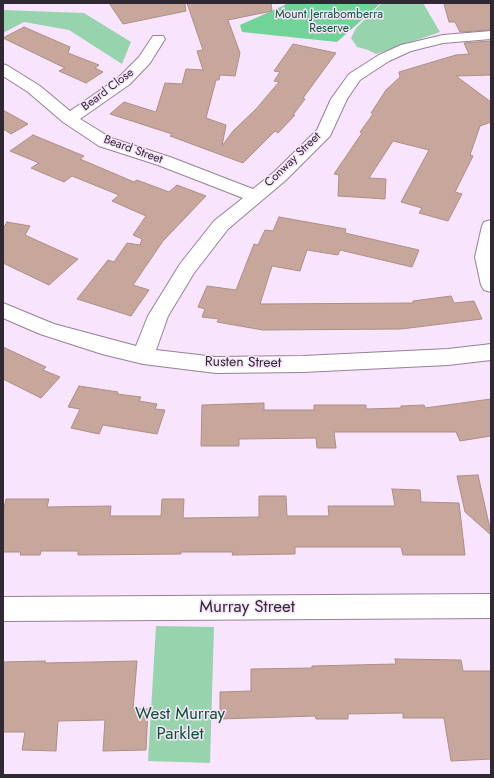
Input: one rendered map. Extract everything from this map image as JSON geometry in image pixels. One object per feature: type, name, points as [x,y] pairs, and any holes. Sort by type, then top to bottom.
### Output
[{"type":"street","name":"Conway Street","points":[[143,356],[158,316],[188,269],[221,224],[285,171],[324,132],[339,99],[354,77],[373,64],[406,48],[422,43],[466,36],[491,35]]},
{"type":"street","name":"Beard Close","points":[[69,119],[124,81],[145,60],[158,39]]},
{"type":"street","name":"Beard Street","points":[[3,69],[34,89],[69,119],[105,142],[164,161],[255,196]]},
{"type":"street","points":[[491,226],[485,257],[491,286]]},
{"type":"street","name":"Rusten Street","points":[[3,310],[47,329],[143,356],[216,365],[302,364],[448,357],[491,352]]},
{"type":"street","name":"Murray Street","points":[[3,609],[491,606]]},
{"type":"green space","name":"Mount Jerrabomberra Reserve","points":[[285,3],[381,3],[337,42],[242,32],[240,25],[285,5]]},
{"type":"green space","points":[[382,3],[423,3],[440,32],[376,54],[357,47],[351,38],[356,28]]},
{"type":"green space","points":[[3,10],[84,13],[131,42],[122,64],[69,30],[24,22],[3,33]]},
{"type":"green space","name":"West Murray Parklet","points":[[156,626],[214,627],[210,763],[148,761]]},
{"type":"building","points":[[109,3],[185,3],[186,11],[123,24]]},
{"type":"building","points":[[187,3],[271,3],[272,11],[228,20],[240,53],[235,76],[220,75],[219,80],[216,80],[206,118],[226,125],[222,146],[233,131],[256,109],[279,82],[274,81],[280,72],[274,71],[293,44],[336,53],[303,98],[305,99],[293,115],[295,115],[278,133],[275,131],[243,163],[170,136],[172,134],[110,114],[124,102],[156,112],[165,83],[182,84],[186,69],[203,70],[197,51],[203,50]]},
{"type":"building","points":[[491,3],[491,30],[460,32],[455,22],[449,22],[444,4]]},
{"type":"building","points":[[24,27],[70,47],[68,53],[99,65],[95,68],[103,72],[86,83],[59,71],[65,68],[3,38]]},
{"type":"building","points":[[491,41],[491,75],[456,76],[491,102],[491,122],[480,126],[470,155],[473,156],[455,192],[462,194],[448,221],[419,213],[422,208],[401,202],[429,150],[393,141],[369,178],[386,179],[385,199],[338,196],[339,175],[334,174],[362,133],[360,132],[373,114],[371,113],[386,90],[400,77],[399,72],[456,55],[469,54],[464,43]]},
{"type":"building","points":[[3,110],[28,124],[11,134],[3,129]]},
{"type":"building","points":[[33,135],[84,156],[80,159],[134,182],[137,180],[169,192],[177,185],[206,196],[163,241],[133,285],[149,290],[131,316],[77,299],[108,260],[114,262],[127,243],[140,245],[142,239],[133,235],[146,216],[112,201],[119,195],[72,176],[64,182],[31,168],[39,163],[10,151]]},
{"type":"building","points":[[279,217],[346,229],[345,233],[419,250],[412,267],[340,250],[338,255],[307,250],[300,271],[272,266],[260,304],[413,303],[413,301],[451,296],[454,303],[474,301],[482,319],[401,329],[263,330],[217,322],[219,319],[202,317],[205,309],[198,307],[207,286],[236,290],[254,244],[258,245],[265,230],[273,231]]},
{"type":"building","points":[[7,222],[30,226],[25,235],[78,259],[49,285],[3,263],[3,229]]},
{"type":"building","points":[[3,347],[46,367],[43,370],[60,377],[41,398],[3,379]]},
{"type":"building","points":[[79,386],[118,392],[117,394],[141,397],[139,401],[157,404],[155,409],[165,410],[157,434],[103,425],[99,434],[71,428],[80,409],[68,407]]},
{"type":"building","points":[[491,399],[491,436],[460,441],[456,432],[334,432],[336,448],[317,448],[316,438],[239,439],[239,446],[201,446],[202,405],[264,403],[264,410],[314,410],[314,405],[366,405],[366,409],[401,408],[401,406],[424,405],[425,408]]},
{"type":"building","points":[[478,475],[491,535],[465,512],[457,476]]},
{"type":"building","points":[[392,489],[420,490],[421,502],[459,503],[465,555],[403,555],[401,547],[295,547],[295,554],[232,555],[233,552],[78,555],[78,551],[41,551],[40,555],[20,555],[21,552],[3,552],[3,513],[6,499],[49,499],[47,507],[111,506],[110,516],[161,516],[162,499],[184,499],[183,518],[259,517],[259,496],[286,496],[287,516],[329,516],[328,506],[395,506]]},
{"type":"building","points":[[395,659],[461,660],[463,671],[491,671],[491,759],[451,761],[444,718],[403,718],[403,713],[348,714],[348,719],[316,719],[315,716],[220,719],[220,692],[251,691],[251,669],[396,664]]},
{"type":"building","points":[[45,661],[45,663],[137,661],[133,709],[148,709],[146,750],[103,751],[105,720],[58,721],[56,751],[22,750],[25,732],[3,732],[3,662]]}]
